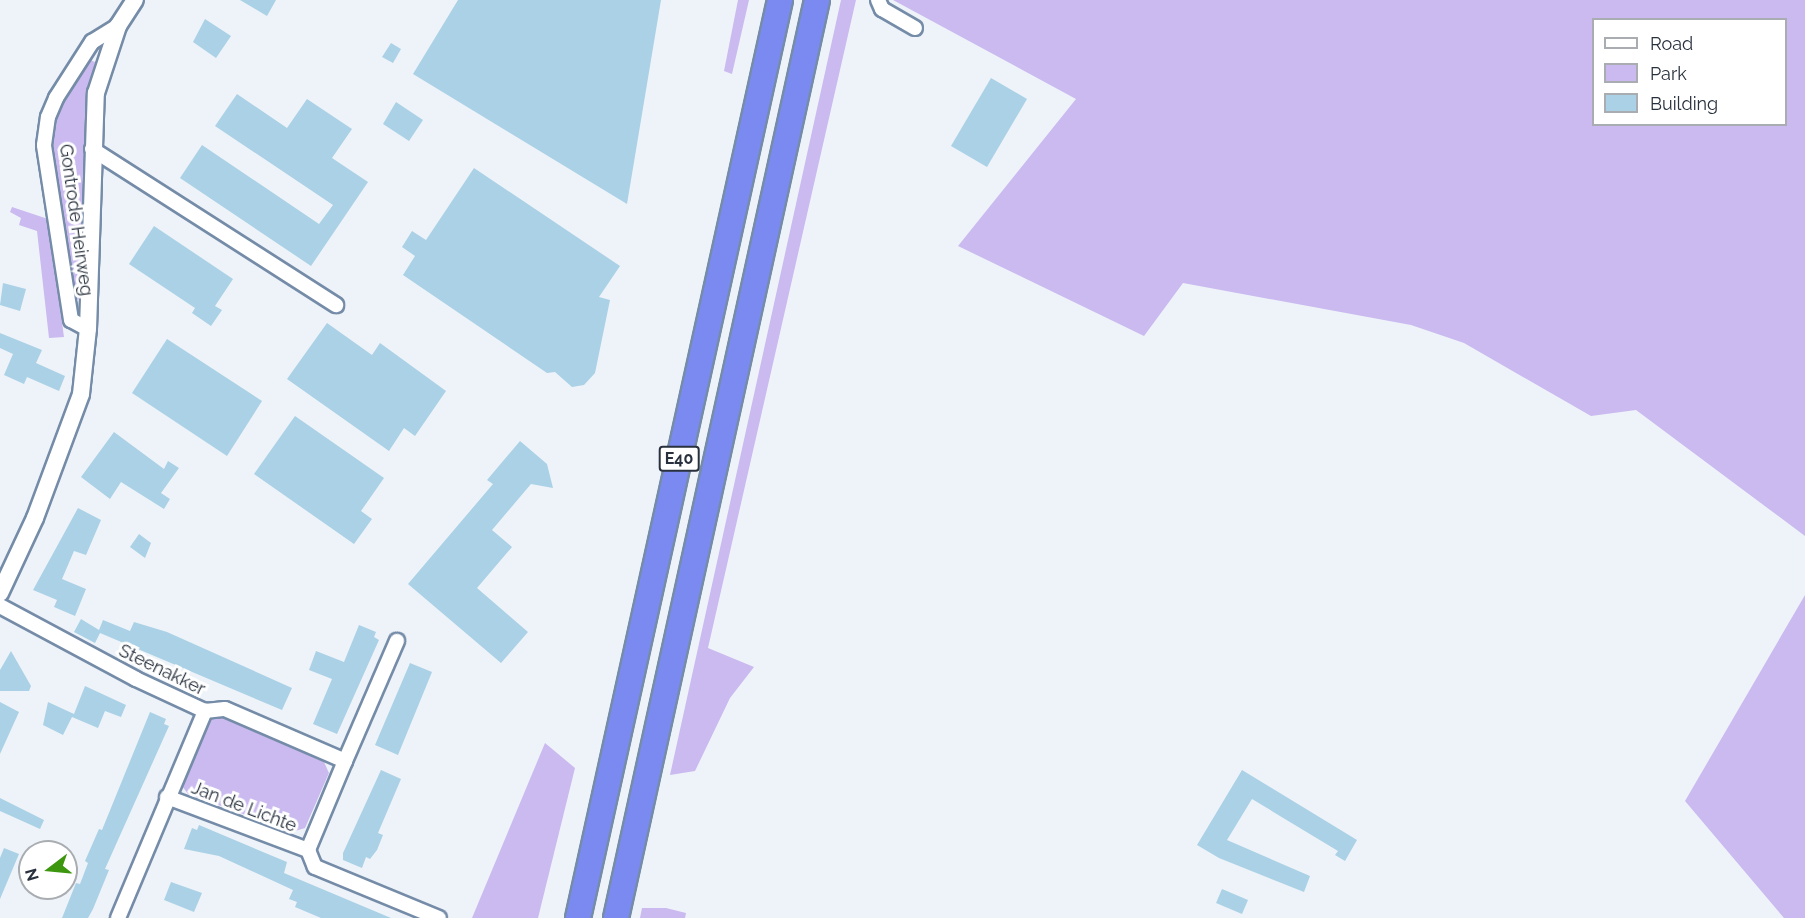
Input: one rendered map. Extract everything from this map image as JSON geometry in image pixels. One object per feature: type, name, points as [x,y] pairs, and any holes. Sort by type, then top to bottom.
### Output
[{"type":"highway","name":"E40","points":[[578,918],[780,0]]},
{"type":"highway","name":"E40","points":[[616,918],[817,0]]},
{"type":"street","name":"Gontrode Heirweg","points":[[0,593],[35,518],[81,394],[88,329],[92,149],[96,93],[118,26],[135,0]]},
{"type":"street","points":[[878,0],[882,9],[915,28]]},
{"type":"street","name":"Gontrode Heirweg","points":[[88,329],[71,320],[44,145],[48,117],[56,98],[92,42],[118,26]]},
{"type":"street","name":"Gontrode Heirweg","points":[[92,149],[336,305]]},
{"type":"street","name":"Steenakker","points":[[0,606],[205,711],[118,918]]},
{"type":"street","name":"Jan de Lichte","points":[[397,641],[308,850],[315,867],[438,918]]},
{"type":"street","points":[[205,711],[225,709],[345,761]]},
{"type":"street","name":"Jan de Lichte","points":[[167,798],[308,850]]},
{"type":"green space","points":[[738,0],[749,0],[732,74],[724,71]]},
{"type":"green space","points":[[841,0],[856,0],[708,648],[754,667],[730,698],[695,771],[670,775]]},
{"type":"green space","points":[[893,0],[1805,0],[1805,536],[1636,410],[1591,416],[1464,343],[1411,325],[1183,283],[1144,336],[958,246],[1076,99]]},
{"type":"green space","points":[[88,59],[95,62],[87,115],[81,299],[74,300],[51,143],[63,92]]},
{"type":"green space","points":[[12,207],[48,219],[64,337],[49,338],[37,231],[19,225],[21,218],[10,212]]},
{"type":"green space","points":[[1805,595],[1805,918],[1784,918],[1685,801]]},
{"type":"green space","points":[[218,715],[324,762],[329,773],[305,828],[292,832],[188,794],[182,786],[209,719]]},
{"type":"green space","points":[[545,743],[575,768],[538,918],[472,918]]},
{"type":"green space","points":[[642,908],[666,908],[686,913],[685,918],[640,918]]},
{"type":"building","points":[[240,0],[276,0],[267,16]]},
{"type":"building","points":[[458,0],[661,0],[627,204],[413,74]]},
{"type":"building","points":[[205,19],[231,36],[216,58],[193,42]]},
{"type":"building","points":[[391,43],[401,49],[393,63],[382,57]]},
{"type":"building","points":[[991,78],[1027,99],[987,167],[951,146]]},
{"type":"building","points":[[237,94],[287,128],[307,99],[352,129],[332,158],[368,182],[311,266],[180,178],[202,145],[319,224],[333,205],[215,126]]},
{"type":"building","points":[[396,102],[423,120],[409,141],[383,124]]},
{"type":"building","points":[[474,168],[620,266],[599,297],[610,300],[595,373],[584,385],[572,387],[555,372],[547,373],[403,275],[415,256],[402,247],[412,231],[426,240]]},
{"type":"building","points":[[154,226],[233,279],[215,306],[222,310],[211,326],[192,313],[195,308],[129,264]]},
{"type":"building","points":[[3,283],[26,289],[20,311],[0,305]]},
{"type":"building","points":[[327,323],[372,355],[380,343],[446,391],[415,436],[404,428],[389,451],[287,379]]},
{"type":"building","points":[[0,333],[42,350],[36,363],[65,376],[59,391],[27,377],[24,384],[4,375],[13,354],[0,348]]},
{"type":"building","points":[[167,339],[262,401],[227,456],[132,393]]},
{"type":"building","points":[[295,416],[384,478],[361,511],[372,519],[354,544],[254,474]]},
{"type":"building","points":[[114,432],[164,469],[168,461],[179,468],[161,493],[170,499],[164,509],[121,482],[110,499],[81,477]]},
{"type":"building","points":[[520,441],[547,464],[553,488],[531,484],[492,530],[512,547],[477,588],[528,632],[501,663],[408,584],[493,484],[487,480]]},
{"type":"building","points":[[78,508],[101,520],[86,555],[74,551],[62,579],[86,589],[75,616],[54,607],[57,600],[33,590]]},
{"type":"building","points":[[139,534],[151,543],[145,558],[130,547]]},
{"type":"building","points":[[81,619],[99,630],[103,620],[130,631],[134,622],[167,632],[292,688],[282,710],[100,633],[95,643],[74,632]]},
{"type":"building","points":[[359,625],[376,632],[374,637],[379,640],[337,734],[313,724],[332,679],[309,670],[316,651],[344,662]]},
{"type":"building","points":[[11,651],[31,686],[29,691],[0,691],[0,670]]},
{"type":"building","points":[[410,663],[432,672],[398,755],[375,745]]},
{"type":"building","points":[[85,686],[126,705],[121,717],[105,711],[98,728],[72,717],[63,735],[43,725],[48,702],[74,714]]},
{"type":"building","points":[[0,702],[19,712],[0,754]]},
{"type":"building","points":[[150,712],[166,719],[164,724],[169,726],[105,869],[109,870],[93,909],[88,918],[62,918],[69,900],[78,900],[78,884],[80,884],[88,863],[85,861],[99,829],[102,830]]},
{"type":"building","points":[[381,770],[401,779],[378,833],[383,835],[377,850],[370,859],[366,857],[362,868],[343,860],[343,853]]},
{"type":"building","points":[[1242,770],[1357,840],[1345,861],[1335,855],[1338,851],[1252,799],[1227,840],[1310,876],[1304,892],[1219,858],[1197,845]]},
{"type":"building","points":[[0,798],[44,820],[40,829],[0,811]]},
{"type":"building","points":[[199,825],[287,862],[284,873],[391,918],[321,918],[295,907],[297,902],[289,899],[293,890],[219,856],[184,849],[192,828],[197,830]]},
{"type":"building","points":[[4,848],[18,854],[0,899],[0,858]]},
{"type":"building","points":[[171,882],[202,893],[194,912],[164,900]]},
{"type":"building","points":[[1222,889],[1248,900],[1242,914],[1216,903]]}]
